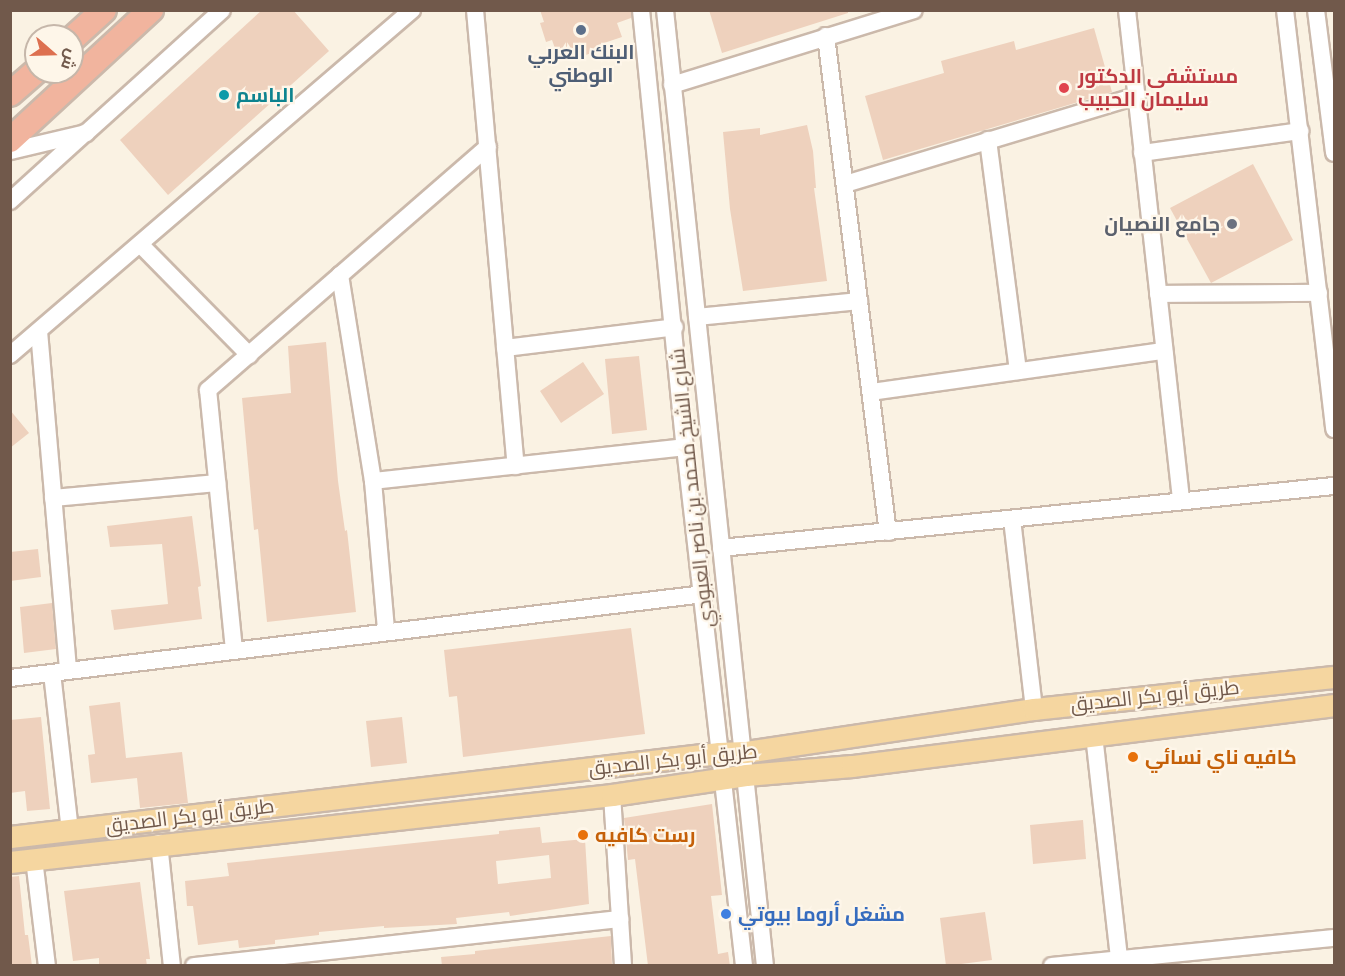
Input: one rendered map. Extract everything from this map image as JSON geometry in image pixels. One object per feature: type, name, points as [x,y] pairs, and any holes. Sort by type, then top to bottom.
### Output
[{"type":"highway","points":[[84,28],[104,10]]},
{"type":"highway","points":[[10,140],[151,10]]},
{"type":"highway","points":[[10,94],[24,82]]},
{"type":"main road","name":"طريق أبو بكر الصديق","points":[[10,837],[719,753],[745,753],[1034,709],[1335,677]]},
{"type":"main road","name":"طريق أبو بكر الصديق","points":[[10,862],[159,843],[612,795],[746,775],[852,766],[1335,705]]},
{"type":"street","points":[[10,201],[222,10]]},
{"type":"street","points":[[10,355],[412,10]]},
{"type":"street","points":[[475,10],[516,466]]},
{"type":"street","name":"شارع الشيخ محمد بن ناصر العبودي","points":[[641,10],[675,327],[685,447],[704,594],[721,779],[744,966]]},
{"type":"street","name":"شارع الشيخ محمد بن ناصر العبودي","points":[[665,10],[745,753],[765,966]]},
{"type":"street","points":[[672,85],[914,10]]},
{"type":"street","points":[[1127,10],[1181,501]]},
{"type":"street","points":[[1285,10],[1335,429]]},
{"type":"street","points":[[1316,10],[1335,153]]},
{"type":"street","points":[[826,36],[888,532]]},
{"type":"street","points":[[845,184],[1136,96]]},
{"type":"street","points":[[1142,153],[1300,131]]},
{"type":"street","points":[[10,151],[86,133]]},
{"type":"street","points":[[988,140],[1018,371]]},
{"type":"street","points":[[234,650],[208,390],[488,147]]},
{"type":"street","points":[[140,244],[249,355]]},
{"type":"street","points":[[340,276],[373,481],[386,631]]},
{"type":"street","points":[[1158,294],[1319,293]]},
{"type":"street","points":[[697,317],[859,301]]},
{"type":"street","points":[[506,348],[675,327]]},
{"type":"street","points":[[39,331],[53,498],[60,672],[70,831]]},
{"type":"street","points":[[871,392],[1164,351]]},
{"type":"street","points":[[373,481],[685,447]]},
{"type":"street","points":[[53,498],[217,483]]},
{"type":"street","points":[[722,548],[1335,486]]},
{"type":"street","points":[[1012,519],[1034,709]]},
{"type":"street","points":[[10,678],[704,594]]},
{"type":"street","points":[[1094,735],[1120,962]]},
{"type":"street","points":[[612,795],[623,966]]},
{"type":"street","points":[[159,843],[172,966]]},
{"type":"street","points":[[34,859],[47,966]]},
{"type":"street","points":[[194,966],[620,920]]},
{"type":"street","points":[[1052,966],[1120,962],[1335,938]]},
{"type":"building","name":"الباسم","points":[[262,10],[293,10],[329,51],[168,195],[120,140]]},
{"type":"building","name":"البنك العربي الوطني","points":[[540,10],[631,10],[631,18],[617,23],[622,37],[598,45],[600,50],[580,57],[576,47],[557,54],[552,40],[546,42],[540,23],[544,22]]},
{"type":"building","points":[[709,10],[848,10],[848,13],[722,53]]},
{"type":"building","points":[[1094,28],[1112,92],[883,160],[865,96],[944,73],[941,61],[1014,41],[1016,50]]},
{"type":"building","points":[[807,125],[813,151],[816,188],[814,188],[827,281],[743,291],[730,209],[723,132],[760,128],[760,135]]},
{"type":"building","name":"جامع النصيان","points":[[1253,164],[1293,240],[1211,283],[1170,208]]},
{"type":"building","points":[[326,342],[338,481],[345,531],[347,530],[356,612],[267,622],[258,529],[254,530],[242,398],[291,393],[288,346]]},
{"type":"building","points":[[639,356],[647,430],[612,434],[605,359]]},
{"type":"building","points":[[583,362],[604,394],[561,423],[540,391]]},
{"type":"building","points":[[10,410],[29,433],[10,448]]},
{"type":"building","points":[[192,516],[201,586],[198,587],[202,619],[114,630],[111,610],[168,604],[162,544],[110,547],[107,526]]},
{"type":"building","points":[[38,549],[41,577],[10,581],[10,552]]},
{"type":"building","points":[[52,603],[56,649],[24,653],[20,607]]},
{"type":"building","points":[[631,628],[645,734],[463,757],[457,696],[449,697],[444,650]]},
{"type":"building","points":[[120,702],[126,758],[182,752],[188,803],[140,808],[137,778],[91,783],[88,755],[95,754],[89,706]]},
{"type":"building","points":[[41,717],[50,809],[27,811],[25,791],[10,793],[10,720]]},
{"type":"building","points":[[402,717],[407,763],[371,767],[366,721]]},
{"type":"building","points":[[712,804],[722,895],[711,896],[718,954],[728,952],[730,966],[648,966],[635,859],[628,860],[624,818]]},
{"type":"building","points":[[1083,820],[1086,859],[1033,864],[1030,825]]},
{"type":"building","points":[[540,827],[542,843],[585,839],[589,904],[510,916],[509,912],[456,918],[457,924],[384,928],[384,926],[319,932],[319,935],[275,940],[275,944],[239,948],[238,940],[198,945],[193,906],[187,906],[185,881],[229,876],[227,863],[499,834],[499,831]],"holes":[[[549,855],[551,878],[498,884],[496,861]]]},
{"type":"building","points":[[19,876],[25,935],[28,935],[32,966],[10,966],[10,877]]},
{"type":"building","points":[[140,882],[150,959],[146,959],[147,966],[99,966],[99,958],[73,961],[64,891]]},
{"type":"building","points":[[985,912],[992,960],[946,966],[940,918]]},
{"type":"building","points":[[611,936],[612,966],[442,966],[441,957]]},
{"type":"place","name":"البنك العربي الوطني","points":[[581,30]]},
{"type":"place","name":"مستشفى الدكتور سليمان الحبيب","points":[[1064,88]]},
{"type":"place","name":"الباسم","points":[[224,95]]},
{"type":"place","name":"جامع النصيان","points":[[1232,224]]},
{"type":"place","name":"كافيه ناي نسائي","points":[[1133,757]]},
{"type":"place","name":"رست كافيه","points":[[583,835]]},
{"type":"place","name":"مشغل أروما بيوتي","points":[[726,914]]}]
